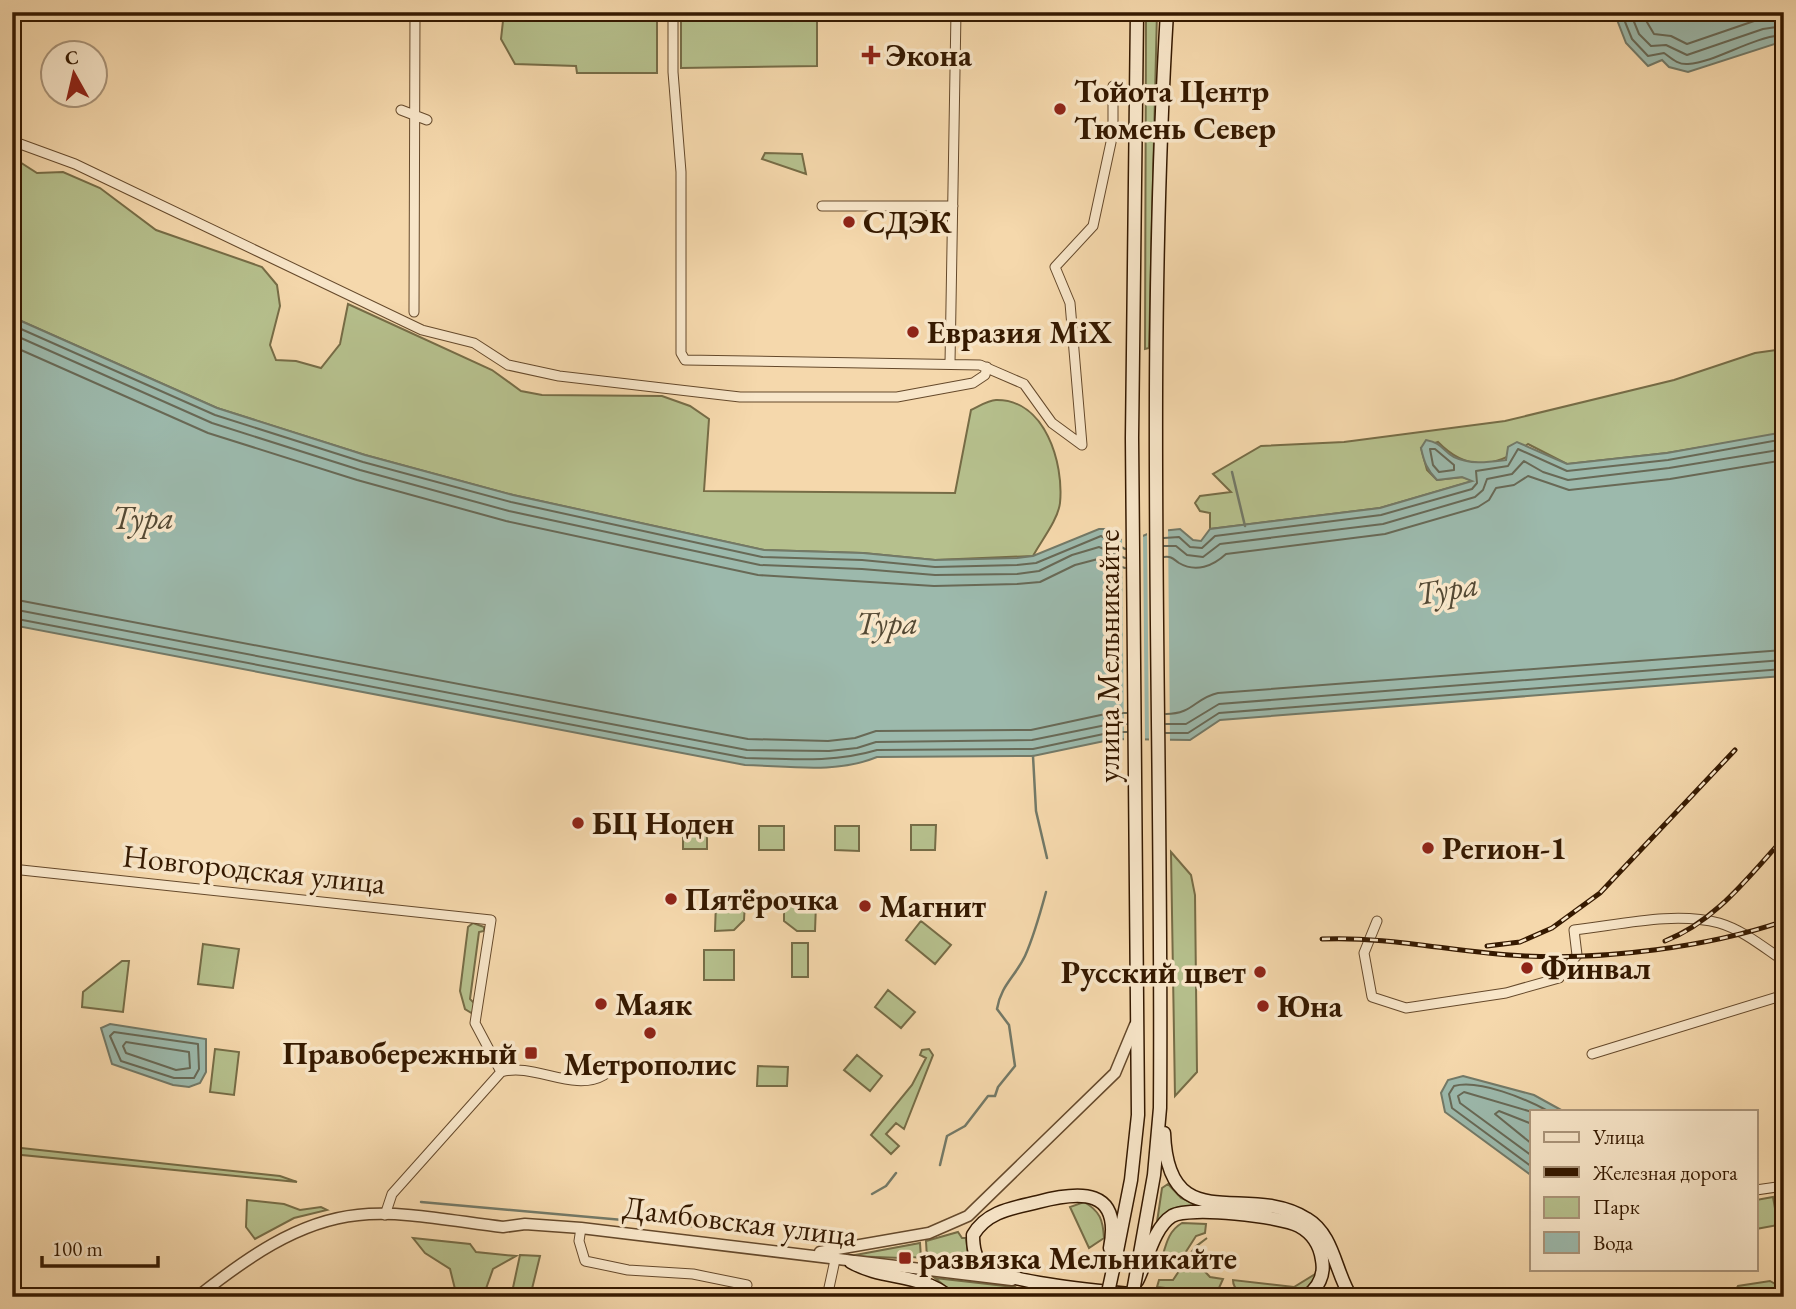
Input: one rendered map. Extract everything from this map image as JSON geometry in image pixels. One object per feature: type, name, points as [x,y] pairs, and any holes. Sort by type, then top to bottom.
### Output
[{"type":"main road","name":"улица Мельникайте","points":[[1109,1290],[1112,1257],[1131,1180],[1138,1115],[1140,1013],[1132,438],[1137,12]]},
{"type":"main road","name":"улица Мельникайте","points":[[1133,1291],[1144,1260],[1160,1108],[1156,436],[1161,121],[1167,12]]},
{"type":"main road","points":[[1160,1108],[1168,1170],[1180,1189],[1190,1196],[1294,1212],[1307,1218],[1325,1237],[1351,1297]]},
{"type":"main road","points":[[1039,1284],[983,1265],[973,1245],[973,1235],[989,1216],[1073,1193],[1086,1195],[1105,1208],[1111,1219],[1112,1257]]},
{"type":"main road","points":[[1144,1260],[1162,1225],[1180,1213],[1282,1220],[1306,1230],[1321,1252],[1321,1277],[1306,1297]]},
{"type":"main road","points":[[851,1262],[862,1269],[928,1284],[949,1297]]},
{"type":"main road","name":"Дамбовская улица","points":[[1039,1284],[1157,1297]]},
{"type":"main road","points":[[1006,1297],[1066,1286]]},
{"type":"street","points":[[414,312],[415,12]]},
{"type":"street","points":[[673,12],[673,72],[681,172],[681,353],[685,360],[950,363],[986,367],[1024,384],[1052,423],[1082,445],[1069,303],[1055,267],[1093,226],[1114,133],[1113,86]]},
{"type":"street","points":[[950,363],[956,12]]},
{"type":"street","points":[[401,110],[427,121]]},
{"type":"street","points":[[12,141],[75,164],[422,330],[474,343],[508,365],[559,376],[758,398],[887,398],[925,394],[973,383],[985,375],[986,367]]},
{"type":"street","points":[[822,206],[953,206]]},
{"type":"street","name":"Новгородская улица","points":[[12,869],[491,920],[475,1023],[501,1072]]},
{"type":"street","points":[[1377,921],[1364,953],[1371,996],[1406,1008],[1506,993],[1559,978],[1577,955],[1574,930],[1674,920],[1718,923],[1745,934],[1784,961]]},
{"type":"street","points":[[1592,1054],[1784,995]]},
{"type":"street","points":[[800,1253],[857,1248],[929,1233],[953,1225],[980,1206],[1115,1073],[1124,1058],[1140,1013]]},
{"type":"street","points":[[385,1215],[392,1194],[399,1185],[501,1072],[522,1070],[580,1081],[604,1075]]},
{"type":"street","points":[[1758,1190],[1784,1186]]},
{"type":"street","name":"Дамбовская улица","points":[[197,1297],[258,1253],[315,1224],[358,1215],[385,1215],[503,1227],[525,1224],[581,1228],[1039,1284]]},
{"type":"street","points":[[581,1228],[579,1241],[585,1261],[628,1270],[693,1274],[747,1285]]},
{"type":"street","points":[[827,1297],[835,1260]]},
{"type":"green space","points":[[504,12],[657,12],[657,73],[577,73],[576,66],[515,64],[501,39]]},
{"type":"green space","points":[[681,12],[817,12],[817,66],[681,68]]},
{"type":"green space","points":[[1146,12],[1157,12],[1149,348],[1145,349]]},
{"type":"green space","points":[[765,153],[802,154],[806,174],[762,159]]},
{"type":"green space","points":[[12,157],[37,173],[63,172],[100,188],[156,230],[262,267],[277,285],[280,306],[270,345],[276,360],[296,361],[321,368],[340,344],[348,304],[492,370],[521,391],[542,395],[662,396],[690,406],[709,419],[704,491],[955,493],[971,410],[993,400],[1013,402],[1027,410],[1048,436],[1059,470],[1059,510],[1033,556],[935,560],[863,553],[764,550],[513,495],[365,455],[217,408],[12,317]]},
{"type":"green space","points":[[1784,349],[1784,432],[1774,435],[1667,453],[1567,464],[1528,444],[1493,462],[1471,462],[1449,452],[1438,442],[1421,448],[1427,470],[1437,480],[1463,477],[1473,481],[1380,508],[1210,529],[1210,513],[1200,511],[1195,503],[1200,496],[1231,492],[1213,474],[1261,446],[1344,442],[1505,421],[1674,380],[1755,353]]},
{"type":"green space","points":[[683,825],[707,825],[707,849],[683,849]]},
{"type":"green space","points":[[911,825],[936,825],[935,850],[911,850]]},
{"type":"green space","points":[[759,826],[784,826],[784,850],[759,850]]},
{"type":"green space","points":[[835,826],[859,826],[859,851],[835,850]]},
{"type":"green space","points":[[1171,852],[1191,875],[1195,895],[1197,1072],[1175,1096]]},
{"type":"green space","points":[[716,902],[745,903],[744,920],[734,930],[715,931]]},
{"type":"green space","points":[[784,904],[816,904],[815,931],[797,931],[784,921]]},
{"type":"green space","points":[[921,921],[951,945],[935,964],[906,940]]},
{"type":"green space","points":[[473,923],[484,927],[484,931],[479,932],[470,999],[475,1004],[473,1014],[465,1009],[460,991],[468,927]]},
{"type":"green space","points":[[792,943],[808,943],[808,977],[792,977]]},
{"type":"green space","points":[[203,944],[239,949],[233,988],[198,984]]},
{"type":"green space","points":[[704,950],[734,950],[734,980],[704,980]]},
{"type":"green space","points":[[122,961],[129,961],[123,1012],[82,1007],[83,992]]},
{"type":"green space","points":[[888,990],[915,1012],[901,1028],[875,1007]]},
{"type":"green space","points":[[215,1049],[239,1052],[234,1095],[210,1092]]},
{"type":"green space","points":[[929,1049],[933,1055],[904,1129],[896,1123],[886,1134],[899,1146],[891,1154],[871,1135],[912,1085],[926,1058],[920,1055],[922,1050]]},
{"type":"green space","points":[[857,1055],[882,1076],[870,1091],[844,1070]]},
{"type":"green space","points":[[758,1066],[788,1067],[787,1086],[757,1086]]},
{"type":"green space","points":[[12,1147],[280,1176],[297,1182],[12,1154]]},
{"type":"green space","points":[[1168,1184],[1181,1198],[1202,1207],[1182,1208],[1157,1222],[1162,1188]]},
{"type":"green space","points":[[1773,1197],[1778,1225],[1758,1229],[1758,1200]]},
{"type":"green space","points":[[247,1200],[284,1204],[300,1210],[321,1207],[327,1210],[294,1218],[255,1239],[246,1227]]},
{"type":"green space","points":[[1084,1202],[1097,1213],[1104,1232],[1104,1238],[1089,1248],[1070,1207]]},
{"type":"green space","points":[[1182,1223],[1206,1224],[1205,1233],[1196,1236],[1180,1261],[1161,1261],[1171,1234]]},
{"type":"green space","points":[[958,1232],[962,1238],[966,1238],[968,1254],[978,1268],[943,1264],[927,1258],[926,1241]]},
{"type":"green space","points":[[413,1238],[470,1244],[476,1252],[516,1256],[493,1269],[483,1297],[457,1297],[450,1269],[425,1253]]},
{"type":"green space","points":[[1207,1238],[1198,1245],[1197,1263],[1210,1277],[1223,1279],[1219,1288],[1208,1293],[1157,1287],[1159,1280],[1173,1280],[1195,1247]]},
{"type":"green space","points":[[920,1243],[921,1258],[850,1256]]},
{"type":"green space","points":[[520,1255],[540,1256],[530,1297],[511,1297]]},
{"type":"green space","points":[[1317,1273],[1306,1291],[1299,1296],[1287,1298],[1248,1296],[1235,1287],[1233,1280],[1294,1287]]},
{"type":"green space","points":[[935,1278],[1014,1287],[999,1297],[958,1297]]},
{"type":"green space","points":[[1770,1281],[1784,1289],[1784,1297],[1732,1297],[1738,1286]]},
{"type":"water","points":[[1614,12],[1784,12],[1784,41],[1688,72],[1669,67],[1662,60],[1648,66],[1626,43]]},
{"type":"water","name":"Тура","points":[[12,317],[217,408],[365,455],[513,495],[764,550],[863,553],[935,560],[1017,558],[1033,556],[1099,529],[1107,529],[1111,535],[1129,542],[1152,532],[1180,529],[1193,540],[1201,541],[1210,529],[1380,508],[1472,481],[1462,477],[1437,480],[1423,458],[1421,448],[1426,440],[1436,443],[1450,455],[1467,461],[1506,460],[1508,447],[1517,442],[1567,464],[1667,453],[1784,432],[1784,676],[1220,720],[1190,740],[1114,739],[1033,756],[877,757],[846,766],[795,767],[745,765],[12,625]]},
{"type":"water","points":[[110,1024],[206,1039],[206,1072],[200,1083],[189,1087],[173,1085],[112,1064],[101,1028]]},
{"type":"water","points":[[1463,1076],[1534,1095],[1561,1110],[1530,1110],[1530,1175],[1445,1112],[1441,1093],[1448,1080]]},
{"type":"pier","points":[[1168,527],[1170,743],[1149,743],[1147,531]]},
{"type":"pier","points":[[1143,533],[1145,743],[1124,743],[1122,537],[1129,539]]},
{"type":"waterway","points":[[1232,472],[1245,526]]},
{"type":"waterway","points":[[1033,756],[1036,811],[1047,858]]},
{"type":"waterway","points":[[940,1165],[947,1136],[965,1126],[988,1096],[995,1096],[998,1087],[1015,1066],[1009,1025],[997,1009],[1005,987],[1028,948],[1046,892]]},
{"type":"waterway","points":[[872,1194],[886,1186],[896,1173]]},
{"type":"waterway","points":[[421,1202],[735,1230]]},
{"type":"railway","points":[[1487,946],[1520,942],[1552,928],[1600,893],[1735,750]]},
{"type":"railway","points":[[1665,941],[1716,910],[1784,838]]},
{"type":"railway","points":[[1322,939],[1399,942],[1525,956],[1588,956],[1690,945],[1784,921]]},
{"type":"place","name":"Экона","points":[[871,55]]},
{"type":"place","name":"Тойота Центр Тюмень Север","points":[[1060,109]]},
{"type":"place","name":"СДЭК","points":[[849,222]]},
{"type":"place","name":"Евразия MiX","points":[[913,332]]},
{"type":"place","name":"БЦ Ноден","points":[[578,823]]},
{"type":"place","name":"Регион-1","points":[[1428,848]]},
{"type":"place","name":"Пятёрочка","points":[[671,899]]},
{"type":"place","name":"Магнит","points":[[865,906]]},
{"type":"place","name":"Финвал","points":[[1527,968]]},
{"type":"place","name":"Русский цвет","points":[[1260,972]]},
{"type":"place","name":"Маяк","points":[[601,1004]]},
{"type":"place","name":"Юна","points":[[1263,1006]]},
{"type":"place","name":"Метрополис","points":[[650,1033]]},
{"type":"place","name":"Правобережный","points":[[531,1053]]},
{"type":"place","name":"развязка Мельникайте","points":[[905,1258]]}]
